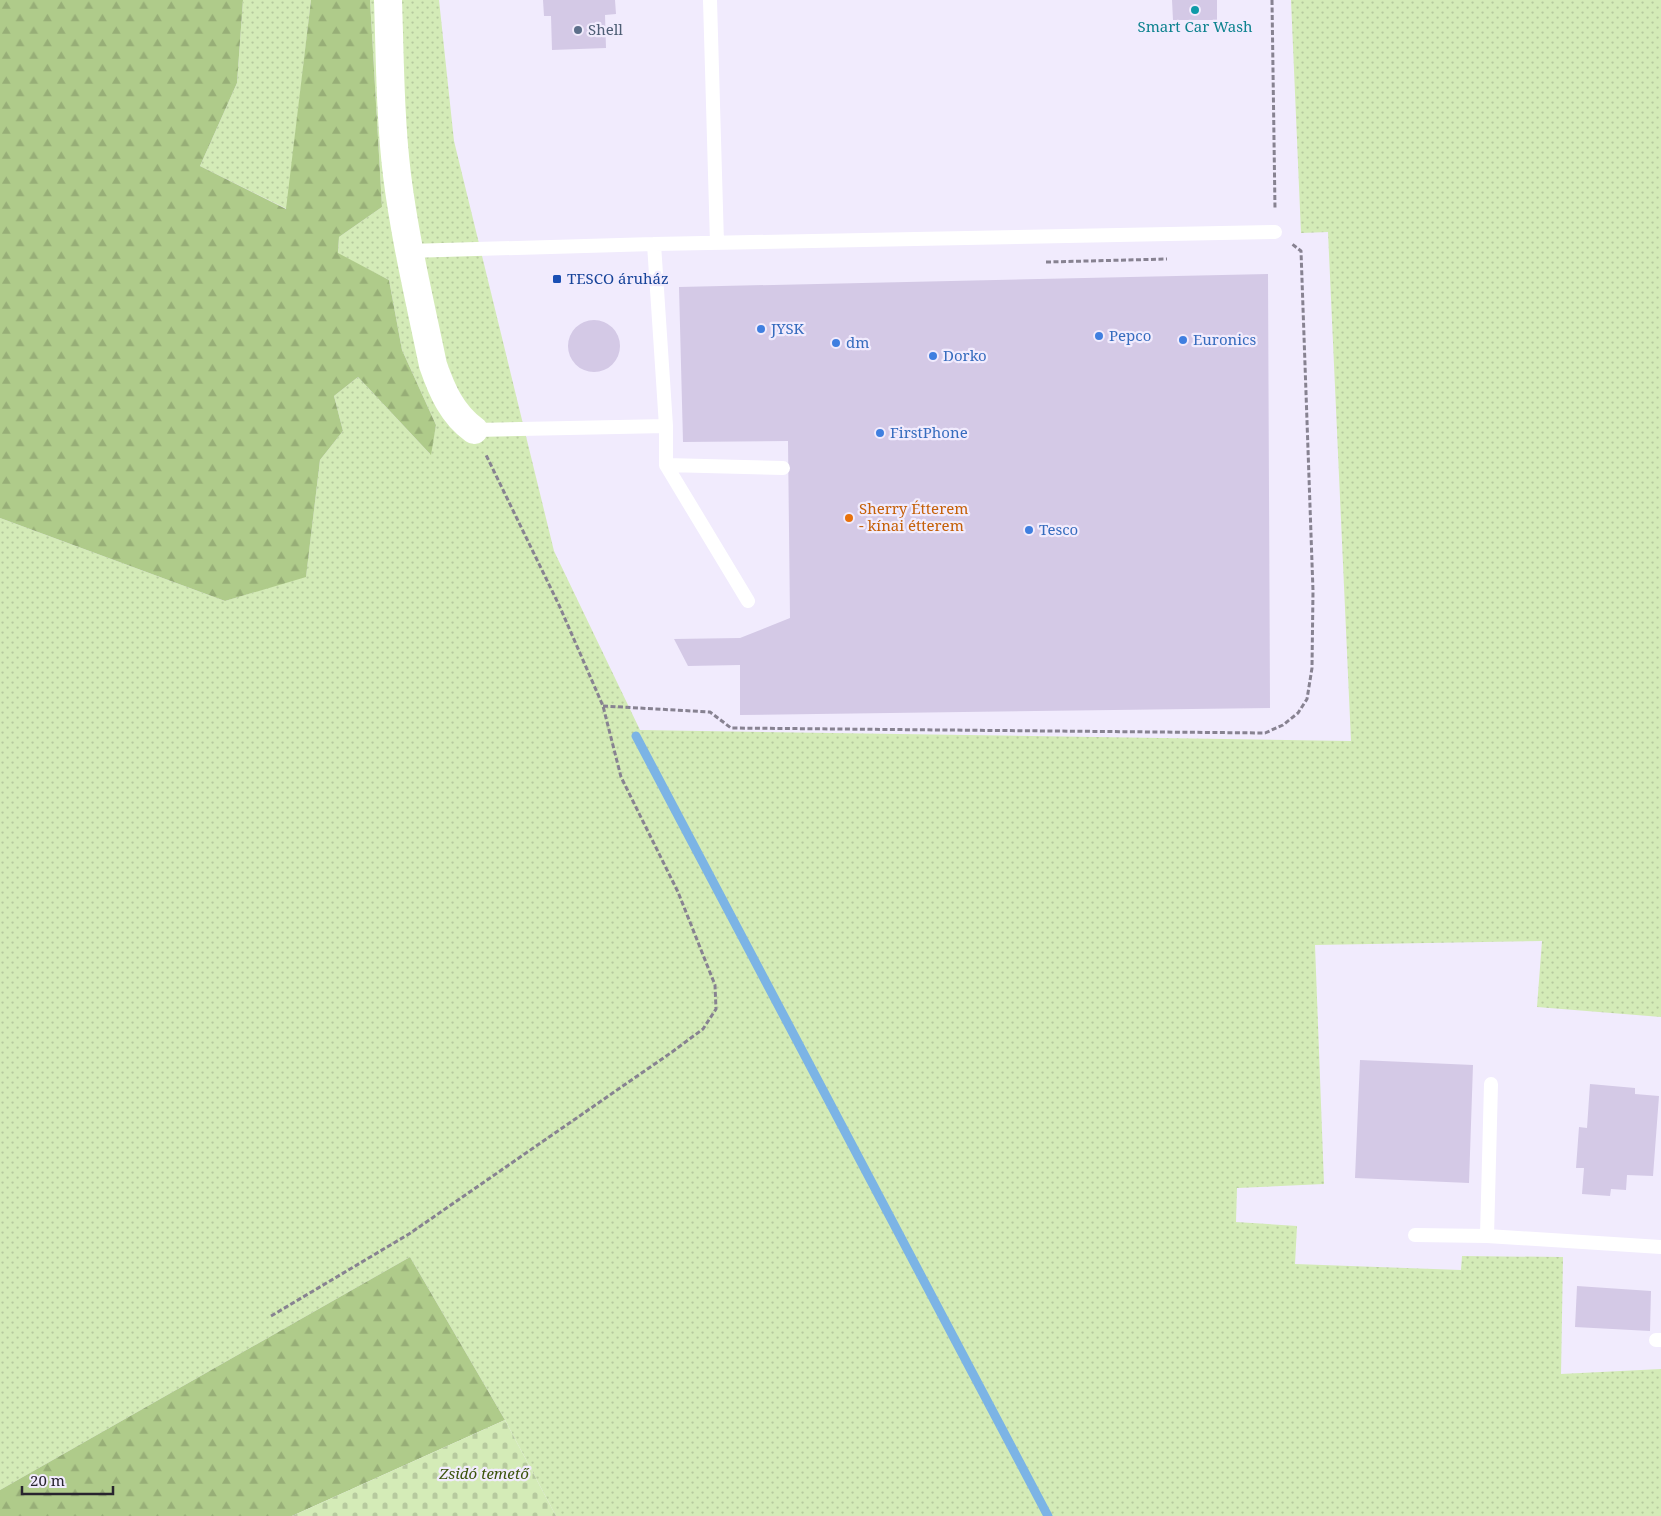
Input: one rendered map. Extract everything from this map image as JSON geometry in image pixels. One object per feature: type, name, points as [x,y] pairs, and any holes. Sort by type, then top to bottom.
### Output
[{"type":"street","points":[[388,0],[391,112],[397,176],[410,252],[433,365],[439,383],[448,403],[464,423],[474,430]]},
{"type":"lane","points":[[710,0],[717,243]]},
{"type":"lane","points":[[410,252],[654,244],[1275,232]]},
{"type":"lane","points":[[654,244],[666,426],[666,465],[748,601]]},
{"type":"lane","points":[[474,430],[666,426]]},
{"type":"lane","points":[[666,465],[783,468]]},
{"type":"lane","points":[[1487,1236],[1491,1084]]},
{"type":"lane","points":[[1415,1234],[1487,1236],[1661,1247]]},
{"type":"path","points":[[603,706],[710,712],[731,728],[1265,733],[1283,724],[1298,713],[1307,699],[1312,668],[1313,592],[1301,251],[1275,232]]},
{"type":"path","points":[[271,1316],[409,1234],[672,1052],[703,1029],[716,1009],[715,985],[678,892],[620,777],[603,706],[559,604],[474,430]]},
{"type":"green space","points":[[0,0],[243,0],[237,83],[200,166],[286,209],[311,0],[370,0],[382,207],[339,237],[338,253],[389,280],[402,350],[436,425],[431,455],[358,377],[334,396],[343,431],[320,460],[306,577],[225,601],[0,518]]},
{"type":"green space","points":[[243,0],[311,0],[287,209],[200,166],[237,83]]},
{"type":"green space","points":[[370,0],[439,0],[454,141],[554,551],[640,730],[1351,741],[1328,232],[1301,233],[1291,0],[1661,0],[1661,1017],[1537,1007],[1542,941],[1315,945],[1324,1184],[1237,1188],[1236,1222],[1297,1226],[1295,1264],[1461,1270],[1462,1256],[1563,1257],[1561,1374],[1661,1369],[1661,1516],[556,1516],[505,1420],[410,1257],[0,1490],[0,518],[225,601],[306,576],[320,460],[343,431],[334,396],[358,377],[430,454],[436,425],[402,350],[389,280],[338,254],[339,237],[382,207]]},
{"type":"green space","points":[[410,1257],[505,1420],[292,1516],[0,1516],[0,1490]]},
{"type":"green space","name":"Zsidó temető","points":[[505,1420],[556,1516],[292,1516]]},
{"type":"building","name":"Shell","points":[[543,0],[615,0],[616,14],[605,15],[606,48],[552,50],[551,16],[544,16]]},
{"type":"building","name":"Smart Car Wash","points":[[1172,0],[1217,0],[1217,20],[1173,20]]},
{"type":"building","name":"Tesco","points":[[1268,274],[1270,708],[740,715],[740,665],[688,666],[674,639],[740,638],[790,618],[788,441],[683,442],[679,287]]},
{"type":"building","points":[[589,320],[599,320],[613,327],[620,341],[620,351],[613,365],[599,372],[589,372],[579,368],[572,361],[568,351],[568,341],[572,331],[579,324]]},
{"type":"building","points":[[1360,1060],[1473,1065],[1469,1183],[1355,1178]]},
{"type":"building","points":[[1590,1084],[1635,1088],[1635,1094],[1659,1096],[1653,1176],[1627,1175],[1626,1190],[1611,1189],[1610,1196],[1582,1194],[1584,1168],[1576,1168],[1579,1127],[1587,1128]]},
{"type":"building","points":[[1577,1286],[1651,1291],[1650,1331],[1575,1327]]},
{"type":"waterway","points":[[636,736],[1048,1516]]},
{"type":"place","name":"Smart Car Wash","points":[[1195,10]]},
{"type":"place","name":"Shell","points":[[578,30]]},
{"type":"place","name":"TESCO áruház","points":[[557,279]]},
{"type":"place","name":"JYSK","points":[[761,329]]},
{"type":"place","name":"Pepco","points":[[1099,336]]},
{"type":"place","name":"Euronics","points":[[1183,340]]},
{"type":"place","name":"dm","points":[[836,343]]},
{"type":"place","name":"Dorko","points":[[933,356]]},
{"type":"place","name":"FirstPhone","points":[[880,433]]},
{"type":"place","name":"Sherry Étterem - kínai étterem","points":[[849,518]]},
{"type":"place","name":"Tesco","points":[[1029,530]]}]
